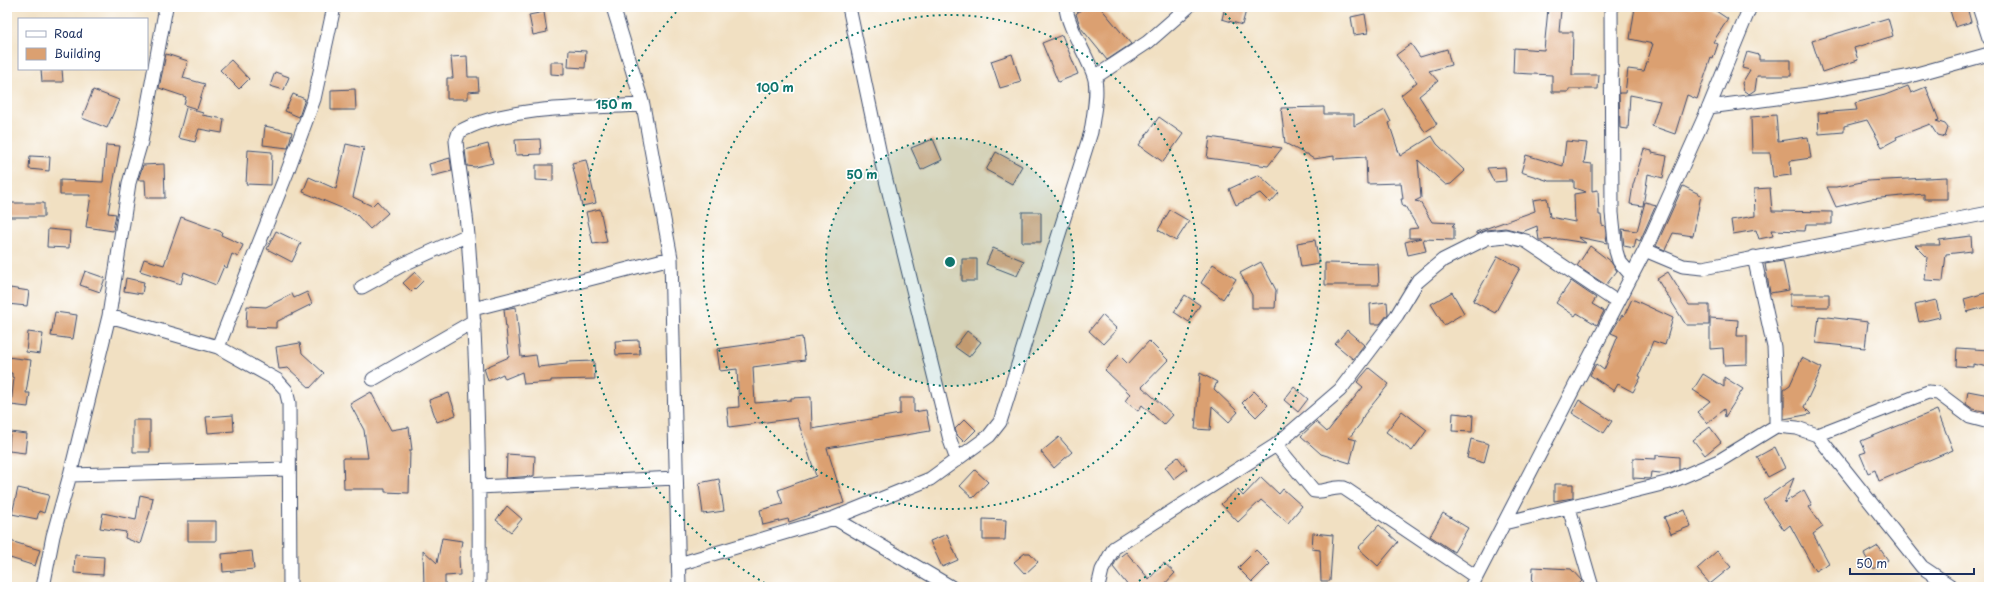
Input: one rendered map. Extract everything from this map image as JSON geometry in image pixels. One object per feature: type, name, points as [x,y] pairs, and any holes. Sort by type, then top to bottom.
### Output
[{"type":"street","points":[[43,587],[53,536],[70,475],[109,316],[129,183],[141,142],[166,7]]},
{"type":"street","points":[[218,347],[288,170],[314,99],[334,7]]},
{"type":"street","points":[[613,7],[643,104],[671,258],[679,587]]},
{"type":"street","points":[[849,7],[882,164],[950,440],[957,460]]},
{"type":"street","points":[[679,564],[834,518],[930,479],[989,436],[1000,422],[1091,132],[1095,100],[1095,77],[1066,7]]},
{"type":"street","points":[[1095,77],[1148,42],[1188,7]]},
{"type":"street","points":[[1611,7],[1612,213],[1618,256],[1620,261],[1632,276]]},
{"type":"street","points":[[1276,445],[1314,491],[1320,492],[1333,488],[1344,488],[1473,582],[1645,250],[1709,107],[1750,7]]},
{"type":"street","points":[[1979,7],[1989,38]]},
{"type":"street","points":[[1709,107],[1816,92],[1906,77],[1989,54]]},
{"type":"street","points":[[479,587],[480,487],[473,315],[468,235],[456,141],[459,132],[471,124],[517,112],[643,104]]},
{"type":"street","points":[[1645,250],[1683,266],[1703,268],[1989,213]]},
{"type":"street","points":[[362,287],[404,264],[468,235]]},
{"type":"street","points":[[1098,587],[1102,570],[1114,548],[1276,445],[1340,390],[1397,315],[1417,282],[1443,260],[1487,238],[1506,236],[1526,241],[1617,302]]},
{"type":"street","points":[[1754,257],[1774,347],[1776,426]]},
{"type":"street","points":[[373,379],[473,315],[671,258]]},
{"type":"street","points":[[109,316],[218,347],[277,380],[286,390],[289,403],[290,587]]},
{"type":"street","points":[[1817,435],[1928,392],[1938,393],[1970,417],[1989,422]]},
{"type":"street","points":[[1504,523],[1670,482],[1719,461],[1776,426],[1797,428],[1817,435],[1922,567],[1952,587]]},
{"type":"street","points":[[70,475],[289,469]]},
{"type":"street","points":[[480,487],[676,478]]},
{"type":"street","points":[[1569,508],[1592,587]]},
{"type":"street","points":[[834,518],[951,587]]},
{"type":"building","points":[[1084,7],[1100,7],[1131,44],[1107,60],[1081,28],[1076,14]]},
{"type":"building","points":[[1225,7],[1247,7],[1242,25],[1222,19]]},
{"type":"building","points":[[1635,7],[1710,7],[1728,19],[1713,42],[1718,44],[1713,59],[1711,58],[1697,99],[1687,95],[1675,134],[1652,126],[1660,101],[1630,95],[1628,129],[1620,128],[1619,93],[1625,93],[1628,69],[1644,71],[1653,44],[1630,39]]},
{"type":"building","points":[[1949,7],[1967,7],[1971,22],[1955,27]]},
{"type":"building","points":[[1548,9],[1561,10],[1559,32],[1573,32],[1572,75],[1599,75],[1598,89],[1569,89],[1569,92],[1552,92],[1552,75],[1513,73],[1514,48],[1544,50]]},
{"type":"building","points":[[544,12],[547,32],[533,35],[529,15]]},
{"type":"building","points":[[1365,14],[1368,33],[1354,35],[1351,17]]},
{"type":"building","points":[[1888,18],[1893,36],[1854,48],[1858,60],[1822,72],[1812,41]]},
{"type":"building","points":[[1062,35],[1078,74],[1058,82],[1042,43]]},
{"type":"building","points":[[1411,44],[1420,57],[1447,49],[1451,65],[1429,71],[1438,81],[1419,96],[1437,124],[1425,132],[1401,95],[1417,82],[1396,55]]},
{"type":"building","points":[[569,50],[586,51],[585,68],[568,67]]},
{"type":"building","points":[[1747,52],[1759,55],[1759,60],[1791,60],[1791,76],[1757,76],[1755,90],[1749,94],[1744,91],[1742,83],[1750,70],[1742,68]]},
{"type":"building","points":[[166,54],[188,61],[183,78],[205,84],[197,109],[184,105],[186,97],[159,88]]},
{"type":"building","points":[[1012,54],[1021,82],[1000,88],[991,61]]},
{"type":"building","points":[[467,56],[468,77],[478,77],[479,91],[468,92],[468,99],[447,99],[447,78],[453,78],[451,57]]},
{"type":"building","points":[[231,60],[249,79],[239,89],[220,70]]},
{"type":"building","points":[[551,62],[564,62],[564,75],[551,74]]},
{"type":"building","points":[[41,70],[62,70],[63,82],[42,82]]},
{"type":"building","points":[[275,72],[289,77],[284,90],[270,86]]},
{"type":"building","points":[[1908,86],[1911,93],[1926,87],[1939,120],[1936,121],[1945,124],[1948,128],[1945,137],[1937,135],[1930,124],[1896,137],[1897,139],[1882,147],[1867,120],[1844,126],[1844,132],[1819,134],[1818,113],[1857,110],[1855,103],[1885,95]]},
{"type":"building","points":[[355,89],[356,110],[331,110],[331,90]]},
{"type":"building","points":[[93,90],[119,100],[107,128],[82,118]]},
{"type":"building","points":[[293,94],[305,99],[299,117],[285,111]]},
{"type":"building","points":[[1324,107],[1324,114],[1354,114],[1354,126],[1385,110],[1391,122],[1389,123],[1400,156],[1432,136],[1437,144],[1465,171],[1451,184],[1446,185],[1418,160],[1421,198],[1415,201],[1420,202],[1432,222],[1455,223],[1452,226],[1454,226],[1454,240],[1423,239],[1426,251],[1408,255],[1405,242],[1421,238],[1409,238],[1409,229],[1418,228],[1405,206],[1403,207],[1401,199],[1403,199],[1401,183],[1367,184],[1366,157],[1334,159],[1334,156],[1314,159],[1308,154],[1305,154],[1285,143],[1281,108]]},
{"type":"building","points":[[186,108],[203,113],[202,115],[224,119],[222,133],[199,129],[195,142],[178,138]]},
{"type":"building","points":[[1776,115],[1778,141],[1808,137],[1811,158],[1790,161],[1791,175],[1773,177],[1770,153],[1752,153],[1751,117]]},
{"type":"building","points":[[1159,117],[1183,134],[1163,162],[1139,145]]},
{"type":"building","points":[[265,126],[292,132],[288,148],[263,145]]},
{"type":"building","points":[[1210,137],[1282,148],[1268,166],[1207,158]]},
{"type":"building","points":[[540,139],[541,154],[516,155],[515,140]]},
{"type":"building","points":[[933,139],[942,160],[921,170],[911,148]]},
{"type":"building","points":[[1566,141],[1587,143],[1584,163],[1592,164],[1592,191],[1598,190],[1599,215],[1601,215],[1602,225],[1605,226],[1607,243],[1578,237],[1586,243],[1560,239],[1539,240],[1537,226],[1522,232],[1505,228],[1486,230],[1476,234],[1476,232],[1535,211],[1533,200],[1547,198],[1550,217],[1575,222],[1574,194],[1586,192],[1574,188],[1574,181],[1549,181],[1521,172],[1526,155],[1563,166]]},
{"type":"building","points":[[346,144],[364,148],[353,197],[372,206],[377,201],[388,213],[370,229],[356,214],[303,192],[309,177],[336,189]]},
{"type":"building","points":[[488,144],[493,163],[475,167],[467,166],[465,150]]},
{"type":"building","points":[[106,145],[120,146],[108,213],[116,214],[113,231],[86,227],[91,195],[60,195],[60,180],[103,182]]},
{"type":"building","points":[[1644,149],[1652,151],[1652,153],[1667,156],[1663,178],[1648,174],[1643,206],[1630,204],[1633,185]]},
{"type":"building","points":[[248,150],[272,152],[271,185],[246,184]]},
{"type":"building","points":[[996,152],[1022,166],[1012,184],[986,170]]},
{"type":"building","points":[[30,156],[50,157],[49,171],[29,169]]},
{"type":"building","points":[[450,158],[452,171],[432,176],[429,164]]},
{"type":"building","points":[[586,160],[596,203],[582,206],[572,163]]},
{"type":"building","points":[[164,164],[165,198],[146,198],[145,180],[138,180],[143,165]]},
{"type":"building","points":[[536,165],[553,165],[553,181],[536,180]]},
{"type":"building","points":[[1505,167],[1506,181],[1494,182],[1487,168]]},
{"type":"building","points":[[1259,175],[1279,193],[1270,203],[1260,193],[1236,205],[1229,189]]},
{"type":"building","points":[[1947,177],[1947,199],[1924,199],[1924,194],[1870,199],[1836,207],[1827,187],[1836,187],[1867,181]]},
{"type":"building","points":[[1683,186],[1701,195],[1693,236],[1673,233],[1665,250],[1656,246]]},
{"type":"building","points":[[1770,188],[1772,211],[1832,212],[1832,224],[1806,224],[1805,231],[1771,230],[1773,236],[1759,239],[1756,230],[1733,234],[1731,220],[1755,216],[1754,189]]},
{"type":"building","points":[[1645,202],[1656,205],[1640,241],[1636,239],[1634,248],[1624,246],[1622,229],[1637,231]]},
{"type":"building","points":[[7,203],[44,203],[44,217],[7,217]]},
{"type":"building","points":[[600,209],[607,242],[593,244],[586,212]]},
{"type":"building","points":[[1170,210],[1189,221],[1176,241],[1158,230]]},
{"type":"building","points":[[1022,212],[1041,212],[1041,242],[1022,242]]},
{"type":"building","points":[[181,217],[222,232],[221,235],[243,245],[238,257],[232,254],[227,268],[224,266],[216,285],[184,272],[181,284],[140,271],[144,259],[164,265]]},
{"type":"building","points":[[48,229],[70,231],[69,248],[47,247]]},
{"type":"building","points":[[276,231],[301,243],[292,262],[267,249]]},
{"type":"building","points":[[1971,236],[1972,251],[1946,254],[1943,281],[1925,280],[1927,257],[1915,245],[1940,245],[1939,240]]},
{"type":"building","points":[[1315,240],[1319,264],[1301,267],[1297,243]]},
{"type":"building","points":[[1590,246],[1611,262],[1617,271],[1606,285],[1577,266]]},
{"type":"building","points":[[993,248],[1024,261],[1017,276],[986,264]]},
{"type":"building","points":[[1498,256],[1520,268],[1495,313],[1473,301]]},
{"type":"building","points":[[962,259],[977,259],[977,281],[962,281]]},
{"type":"building","points":[[1783,261],[1789,290],[1770,293],[1765,264]]},
{"type":"building","points":[[1261,262],[1276,290],[1275,308],[1252,308],[1252,295],[1240,273]]},
{"type":"building","points":[[1325,263],[1378,264],[1379,285],[1325,285]]},
{"type":"building","points":[[1213,264],[1236,279],[1223,299],[1201,283]]},
{"type":"building","points":[[85,271],[105,278],[100,292],[80,285]]},
{"type":"building","points":[[415,272],[423,281],[412,292],[403,283]]},
{"type":"building","points":[[1668,272],[1689,305],[1709,305],[1709,325],[1686,325],[1657,279]]},
{"type":"building","points":[[126,278],[144,282],[142,294],[124,291]]},
{"type":"building","points":[[1571,281],[1596,298],[1592,304],[1604,311],[1597,325],[1577,313],[1575,316],[1556,303]]},
{"type":"building","points":[[10,288],[29,291],[27,306],[7,304]]},
{"type":"building","points":[[307,292],[312,304],[276,322],[276,328],[246,327],[247,306],[266,307],[292,294],[294,298]]},
{"type":"building","points":[[1452,292],[1464,313],[1444,325],[1431,304]]},
{"type":"building","points":[[1989,292],[1989,306],[1967,312],[1964,299]]},
{"type":"building","points":[[1790,294],[1829,294],[1829,307],[1790,307]]},
{"type":"building","points":[[1185,295],[1200,305],[1189,322],[1174,312]]},
{"type":"building","points":[[1632,299],[1673,318],[1665,345],[1653,341],[1639,376],[1641,377],[1633,392],[1618,384],[1614,391],[1590,375],[1596,364],[1604,370],[1618,336],[1611,333],[1622,315],[1624,316]]},
{"type":"building","points":[[1936,300],[1940,317],[1919,322],[1915,305]]},
{"type":"building","points":[[1387,302],[1388,314],[1380,324],[1371,324],[1370,304]]},
{"type":"building","points":[[516,307],[521,357],[536,355],[538,367],[567,364],[567,362],[594,361],[595,379],[551,380],[551,382],[524,384],[522,372],[505,379],[503,374],[488,381],[484,368],[509,357],[504,309]]},
{"type":"building","points":[[55,312],[77,315],[73,339],[51,336]]},
{"type":"building","points":[[1102,315],[1117,329],[1103,344],[1089,331]]},
{"type":"building","points":[[1819,316],[1868,322],[1865,348],[1816,343]]},
{"type":"building","points":[[1710,318],[1738,320],[1737,336],[1747,336],[1747,364],[1724,365],[1723,348],[1710,349]]},
{"type":"building","points":[[1347,330],[1364,345],[1353,359],[1335,344]]},
{"type":"building","points":[[967,331],[981,342],[969,357],[955,347]]},
{"type":"building","points":[[28,332],[43,334],[40,354],[26,352]]},
{"type":"building","points":[[802,337],[805,360],[753,367],[755,403],[811,397],[812,429],[900,414],[900,398],[914,398],[914,412],[926,410],[930,431],[827,448],[844,503],[789,522],[788,519],[763,525],[760,510],[783,504],[778,490],[816,476],[797,418],[729,427],[727,408],[739,407],[737,369],[720,371],[717,349]]},
{"type":"building","points":[[639,340],[640,354],[616,355],[615,341]]},
{"type":"building","points":[[1149,341],[1168,360],[1142,387],[1173,415],[1164,425],[1142,405],[1138,411],[1125,401],[1130,394],[1105,370],[1119,355],[1128,364]]},
{"type":"building","points":[[300,343],[302,353],[324,373],[310,388],[288,368],[279,369],[276,347]]},
{"type":"building","points":[[1957,348],[1989,350],[1989,367],[1973,364],[1973,367],[1956,366]]},
{"type":"building","points":[[7,357],[31,360],[26,393],[30,393],[28,407],[11,405],[14,378],[12,377],[12,373],[7,373]]},
{"type":"building","points":[[1802,358],[1822,368],[1804,407],[1811,414],[1784,419],[1784,389],[1790,385]]},
{"type":"building","points":[[1369,368],[1389,384],[1364,415],[1361,423],[1349,438],[1356,440],[1350,463],[1321,454],[1301,436],[1316,422],[1327,432],[1363,387],[1357,382]]},
{"type":"building","points":[[1200,373],[1217,382],[1214,389],[1238,412],[1229,422],[1212,406],[1210,430],[1195,429]]},
{"type":"building","points":[[1703,374],[1724,387],[1724,377],[1743,389],[1725,417],[1724,409],[1707,423],[1697,412],[1710,401],[1693,390]]},
{"type":"building","points":[[1294,387],[1308,399],[1298,412],[1284,400]]},
{"type":"building","points":[[1254,391],[1268,405],[1256,417],[1242,403]]},
{"type":"building","points":[[1968,391],[1989,395],[1989,412],[1973,409],[1966,404]]},
{"type":"building","points":[[371,392],[391,430],[409,427],[412,450],[410,450],[409,493],[385,492],[385,489],[344,489],[343,458],[368,458],[364,430],[350,404]]},
{"type":"building","points":[[449,393],[456,415],[437,422],[429,400]]},
{"type":"building","points":[[1579,400],[1612,421],[1604,433],[1572,413]]},
{"type":"building","points":[[1937,410],[1953,450],[1879,481],[1875,470],[1868,473],[1860,454],[1866,452],[1861,441]]},
{"type":"building","points":[[1402,411],[1427,430],[1412,451],[1386,432]]},
{"type":"building","points":[[1453,413],[1473,415],[1472,432],[1452,431]]},
{"type":"building","points":[[233,415],[234,431],[208,433],[206,417]]},
{"type":"building","points":[[965,419],[976,430],[964,442],[957,435],[955,429]]},
{"type":"building","points":[[133,420],[150,420],[150,452],[133,452]]},
{"type":"building","points":[[1710,427],[1721,442],[1705,455],[1693,440]]},
{"type":"building","points":[[10,432],[27,434],[25,453],[9,451]]},
{"type":"building","points":[[1059,437],[1072,452],[1054,468],[1041,452]]},
{"type":"building","points":[[1471,439],[1489,444],[1484,463],[1467,458]]},
{"type":"building","points":[[1775,447],[1785,468],[1768,477],[1757,457]]},
{"type":"building","points":[[507,454],[535,456],[534,476],[506,478]]},
{"type":"building","points":[[1656,455],[1679,457],[1679,470],[1669,474],[1651,472],[1650,479],[1633,478],[1633,458],[1656,459]]},
{"type":"building","points":[[1178,457],[1187,469],[1174,479],[1165,467]]},
{"type":"building","points":[[975,470],[988,482],[973,498],[960,486]]},
{"type":"building","points":[[1261,477],[1279,494],[1283,489],[1302,506],[1288,523],[1261,500],[1238,522],[1221,504],[1237,489],[1243,496]]},
{"type":"building","points":[[1794,478],[1784,503],[1804,490],[1812,505],[1809,507],[1823,527],[1813,534],[1829,563],[1815,571],[1790,525],[1784,530],[1763,500]]},
{"type":"building","points":[[719,479],[724,511],[703,514],[699,483]]},
{"type":"building","points":[[1554,484],[1573,484],[1573,498],[1554,501]]},
{"type":"building","points":[[18,488],[49,495],[44,513],[39,511],[37,519],[12,514]]},
{"type":"building","points":[[140,495],[153,498],[140,544],[125,538],[126,532],[100,528],[103,513],[136,520]]},
{"type":"building","points":[[507,506],[522,519],[511,532],[496,520]]},
{"type":"building","points":[[1685,510],[1691,526],[1671,534],[1664,517]]},
{"type":"building","points":[[1443,513],[1468,528],[1454,552],[1430,536]]},
{"type":"building","points":[[983,519],[1006,520],[1005,540],[983,540]]},
{"type":"building","points":[[188,521],[216,521],[216,541],[188,541]]},
{"type":"building","points":[[1379,525],[1398,542],[1378,566],[1358,548]]},
{"type":"building","points":[[1313,533],[1333,535],[1330,581],[1321,581],[1320,550],[1312,549]]},
{"type":"building","points":[[947,534],[958,560],[942,567],[930,541]]},
{"type":"building","points":[[442,538],[462,541],[459,558],[460,575],[445,576],[445,587],[424,587],[423,550],[437,563]]},
{"type":"building","points":[[7,540],[40,550],[35,566],[7,557]]},
{"type":"building","points":[[1878,546],[1888,560],[1873,569],[1864,554]]},
{"type":"building","points":[[1256,550],[1270,564],[1252,582],[1238,568]]},
{"type":"building","points":[[252,551],[254,569],[223,572],[222,554]]},
{"type":"building","points":[[1717,551],[1731,567],[1710,584],[1697,569]]},
{"type":"building","points":[[1126,552],[1149,579],[1164,563],[1175,573],[1162,587],[1129,587],[1113,567],[1117,559]]},
{"type":"building","points":[[1025,553],[1030,553],[1038,562],[1025,574],[1014,562]]},
{"type":"building","points":[[75,555],[104,557],[103,575],[74,573]]},
{"type":"building","points":[[1533,567],[1571,569],[1582,581],[1576,587],[1532,587]]}]
